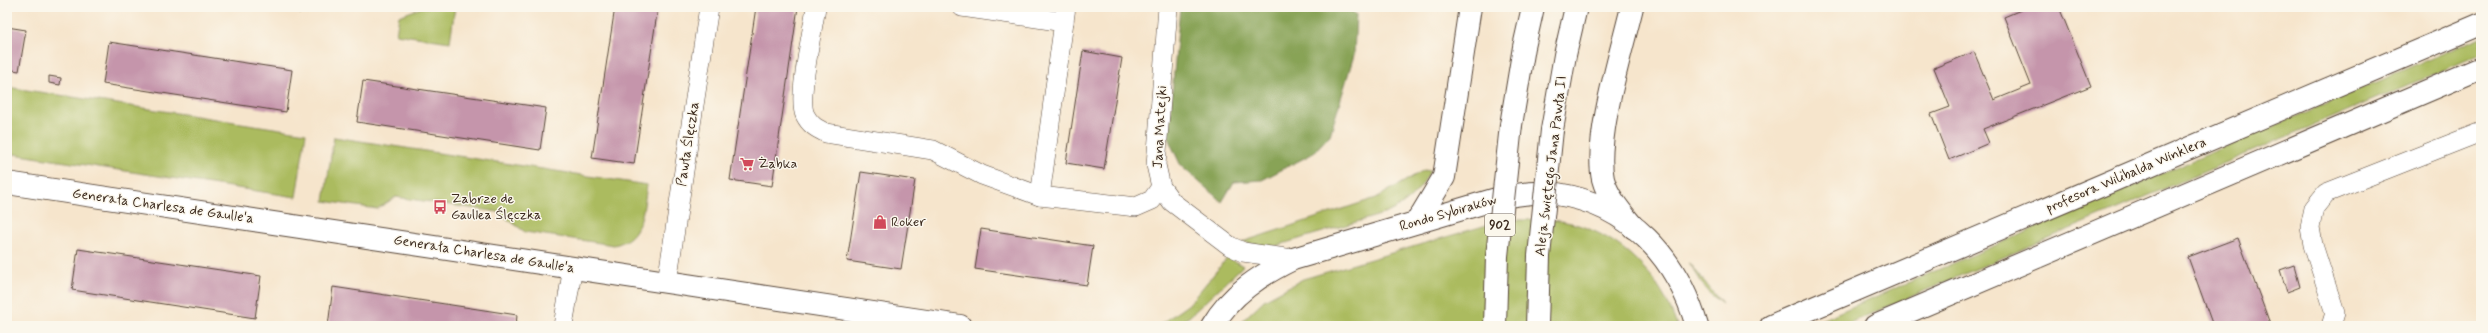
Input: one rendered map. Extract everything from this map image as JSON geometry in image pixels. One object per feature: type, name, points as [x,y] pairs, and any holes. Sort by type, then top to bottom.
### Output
[{"type":"main road","points":[[1416,222],[1439,188],[1446,169],[1458,72],[1470,7]]},
{"type":"main road","name":"902","points":[[1495,326],[1498,256],[1511,125],[1524,46],[1533,7]]},
{"type":"main road","name":"Aleja świętego Jana Pawła II","points":[[1537,326],[1539,256],[1552,130],[1565,55],[1576,7]]},
{"type":"main road","points":[[1632,7],[1608,111],[1601,166],[1609,194],[1634,228]]},
{"type":"main road","name":"profesora Wilibalda Winklera","points":[[1771,326],[2481,24]]},
{"type":"main road","points":[[1875,326],[2481,68]]},
{"type":"main road","name":"Generała Charlesa de Gaulle'a","points":[[7,183],[960,326]]},
{"type":"main road","name":"Rondo Sybiraków","points":[[1211,322],[1248,285],[1267,272],[1293,259],[1503,197],[1529,193],[1557,194],[1581,200],[1605,209],[1634,228],[1670,265],[1690,302],[1697,326]]},
{"type":"main road","points":[[1690,302],[1706,323],[1712,326]]},
{"type":"street","name":"Pawła Ślęczka","points":[[667,282],[709,7]]},
{"type":"street","points":[[816,7],[803,94],[804,114],[812,127],[826,133],[933,150],[982,175],[1040,196],[1136,207],[1152,200],[1161,187]]},
{"type":"street","points":[[962,7],[1065,15],[1040,196]]},
{"type":"street","name":"Jana Matejki","points":[[1168,7],[1156,165],[1161,187],[1172,202],[1230,246],[1243,252],[1293,259]]},
{"type":"street","points":[[2332,326],[2335,313],[2313,245],[2310,227],[2314,208],[2326,193],[2345,184],[2481,132]]},
{"type":"street","points":[[563,326],[573,267]]},
{"type":"green space","points":[[423,7],[455,7],[450,42],[396,34],[399,16]]},
{"type":"green space","points":[[1180,7],[1342,7],[1356,14],[1354,55],[1330,135],[1312,154],[1262,180],[1234,182],[1222,202],[1181,166],[1168,138]]},
{"type":"green space","points":[[2481,37],[2481,54],[1842,326],[1807,326]]},
{"type":"green space","points":[[7,87],[306,133],[296,197],[7,153]]},
{"type":"green space","points":[[334,137],[647,185],[640,222],[631,237],[624,242],[614,245],[525,232],[498,212],[396,197],[377,209],[324,201]]},
{"type":"green space","points":[[1424,170],[1430,171],[1417,191],[1407,201],[1387,213],[1272,247],[1242,242],[1376,198]]},
{"type":"green space","points":[[1519,220],[1552,220],[1571,223],[1590,229],[1623,248],[1650,275],[1670,308],[1677,326],[1237,326],[1264,300],[1303,279],[1487,225]]},
{"type":"green space","points":[[1228,257],[1243,266],[1189,317],[1173,325],[1158,326],[1189,304]]},
{"type":"green space","points":[[1689,262],[1722,304],[1707,291]]},
{"type":"building","points":[[266,7],[302,7],[301,13]]},
{"type":"building","points":[[615,7],[658,7],[634,164],[592,158]]},
{"type":"building","points":[[756,7],[798,7],[772,186],[730,180]]},
{"type":"building","points":[[2028,7],[2059,7],[2091,86],[1983,129],[1989,143],[1949,160],[1931,114],[1950,107],[1934,68],[1974,52],[1994,100],[2031,85],[2004,17]]},
{"type":"building","points":[[7,27],[26,30],[19,71],[7,69]]},
{"type":"building","points":[[109,42],[292,70],[286,112],[103,84]]},
{"type":"building","points":[[1083,51],[1122,58],[1104,169],[1066,163]]},
{"type":"building","points":[[49,76],[61,78],[60,85],[49,83]]},
{"type":"building","points":[[363,81],[546,108],[540,150],[357,122]]},
{"type":"building","points":[[861,172],[915,180],[901,269],[847,261]]},
{"type":"building","points":[[981,229],[1093,246],[1087,285],[975,269]]},
{"type":"building","points":[[2238,238],[2270,326],[2213,326],[2188,257]]},
{"type":"building","points":[[78,249],[261,276],[255,318],[72,290]]},
{"type":"building","points":[[2294,265],[2300,287],[2287,292],[2280,270]]},
{"type":"building","points":[[333,287],[517,315],[516,326],[328,326]]},
{"type":"place","name":"Żabka","points":[[747,164]]},
{"type":"place","name":"Zabrze de Gaullea Ślęczka","points":[[440,207]]},
{"type":"place","name":"Roker","points":[[880,222]]}]
